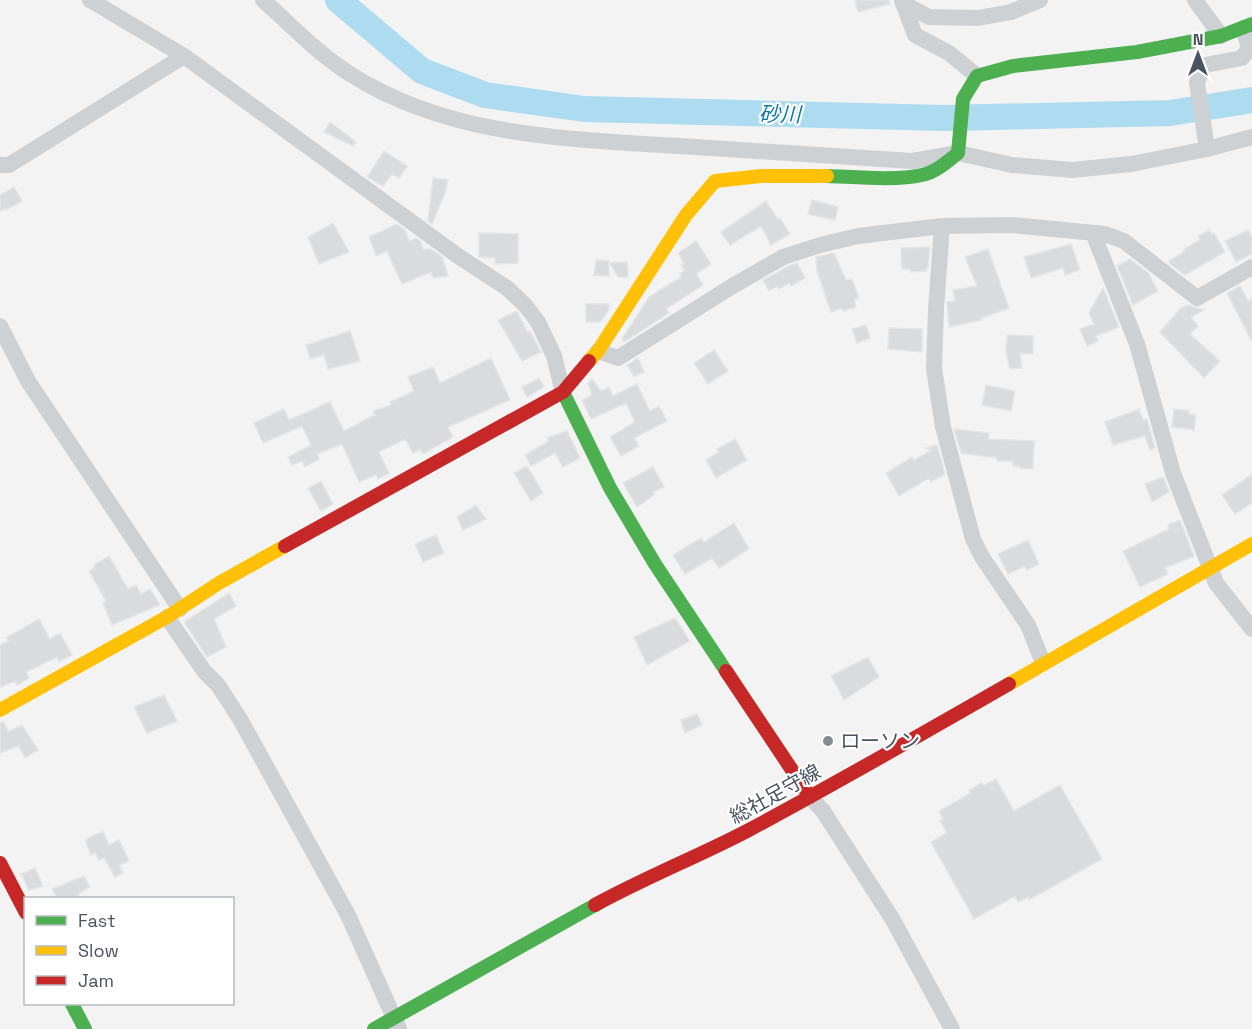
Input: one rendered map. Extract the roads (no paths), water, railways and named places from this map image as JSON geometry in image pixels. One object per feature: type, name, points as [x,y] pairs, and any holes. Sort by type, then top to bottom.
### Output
[{"type":"street","points":[[90,0],[184,56],[459,256],[507,288],[525,305],[538,322],[554,356],[563,392],[610,488],[655,564],[810,796],[823,811],[893,920],[952,1029]]},
{"type":"street","points":[[263,0],[329,60],[351,75],[409,105],[470,124],[550,138],[912,161],[959,148],[1012,165],[1072,170],[1131,164],[1207,149],[1252,137]]},
{"type":"street","points":[[902,2],[929,17],[978,18],[1011,12],[1040,0]]},
{"type":"street","points":[[1195,0],[1221,36]]},
{"type":"street","points":[[902,2],[915,35],[949,53],[977,76]]},
{"type":"street","points":[[0,710],[174,613],[219,583],[563,392],[598,351],[686,215],[715,181],[760,176],[897,177],[922,175],[941,167],[959,148],[963,99],[977,76],[1013,66],[1137,52],[1221,36],[1248,26],[1249,48],[1242,58],[1205,65]]},
{"type":"street","points":[[0,165],[9,165],[184,56]]},
{"type":"street","points":[[1205,65],[1252,62]]},
{"type":"street","points":[[1205,65],[1197,82],[1207,149]]},
{"type":"street","points":[[598,351],[618,358],[783,257],[858,236],[942,226],[1012,225],[1105,234],[1124,241],[1154,262],[1197,298],[1252,267]]},
{"type":"street","points":[[942,226],[934,368],[943,427],[973,539],[982,557],[1028,625],[1043,663]]},
{"type":"street","points":[[1093,233],[1137,344],[1173,473],[1216,583],[1252,629]]},
{"type":"street","points":[[0,326],[28,381],[174,613],[204,671],[218,685],[240,719],[348,915],[396,1023]]},
{"type":"street","name":"総社足守線","points":[[374,1029],[396,1023],[631,885],[670,870],[731,841],[1252,544]]},
{"type":"street","points":[[0,862],[24,909]]},
{"type":"street","points":[[73,1005],[85,1029]]},
{"type":"waterway","name":"砂川","points":[[338,0],[422,71],[485,95],[584,109],[945,118],[1170,113],[1252,100]]},
{"type":"place","name":"ローソン","points":[[828,741]]}]
